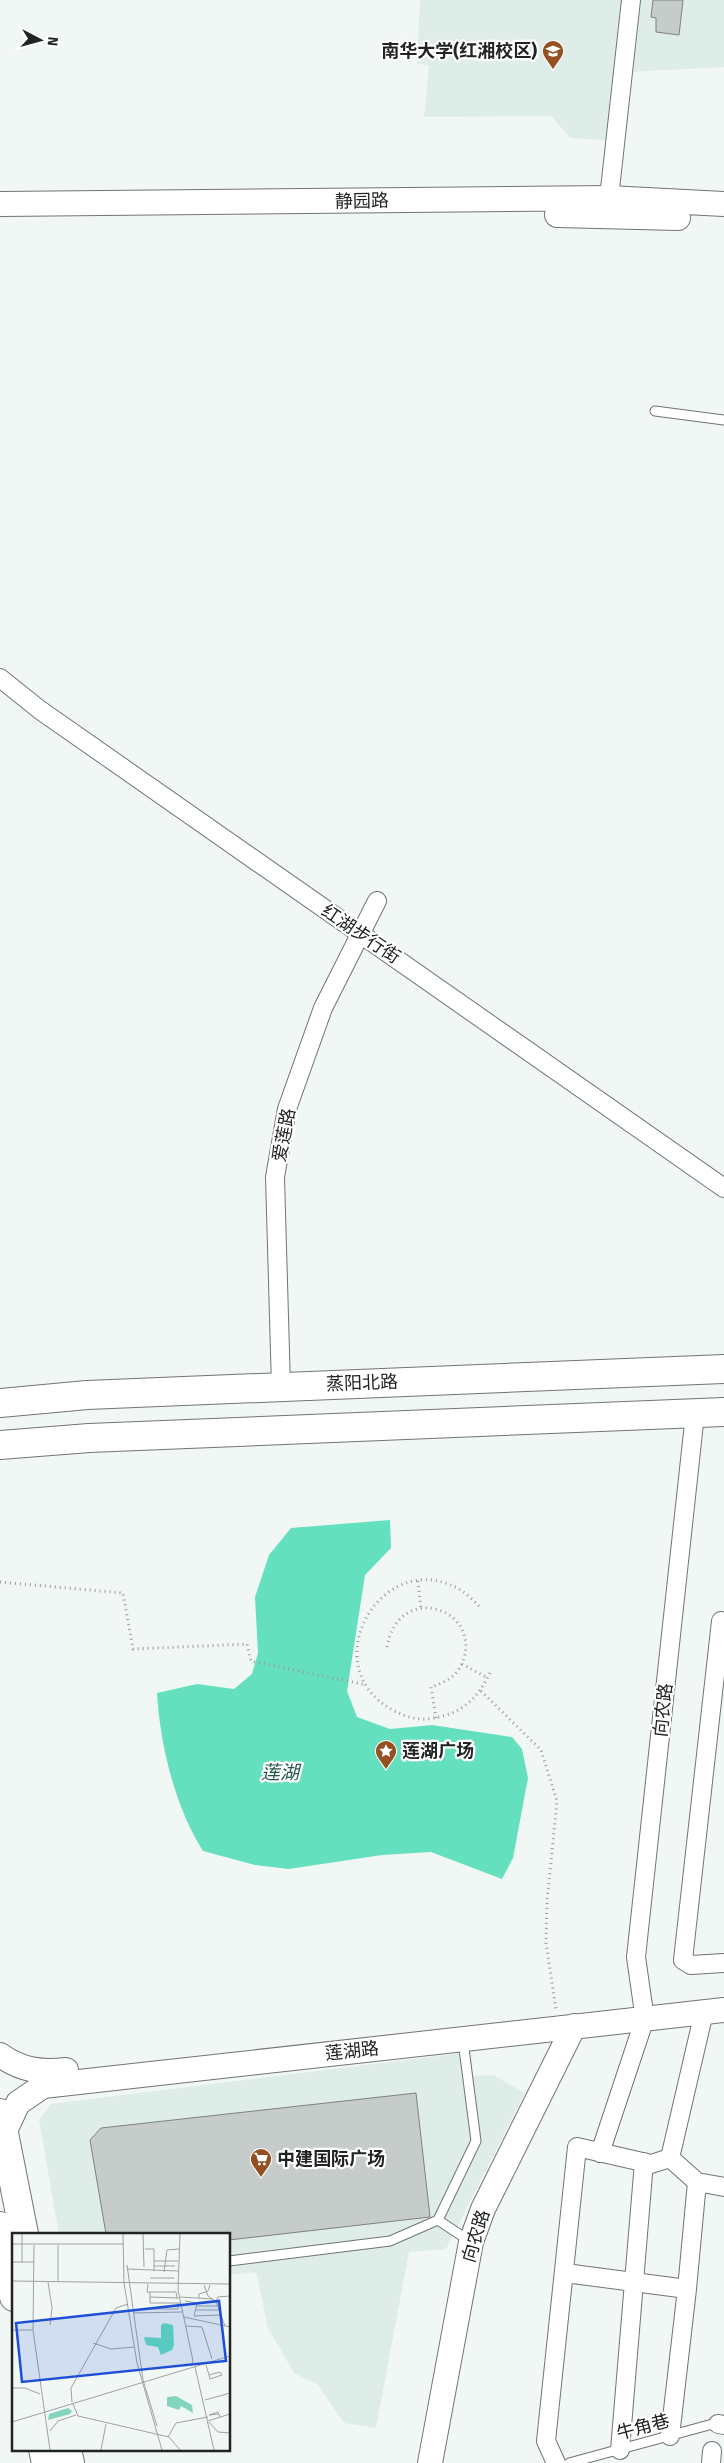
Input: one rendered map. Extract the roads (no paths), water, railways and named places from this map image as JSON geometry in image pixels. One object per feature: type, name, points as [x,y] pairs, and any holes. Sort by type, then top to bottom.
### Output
[{"type":"main road","name":"蒸阳北路","points":[[0,1403],[87,1395],[724,1368]]},
{"type":"main road","points":[[0,1445],[99,1438],[724,1412]]},
{"type":"main road","points":[[2,2123],[24,2233]]},
{"type":"main road","points":[[0,2226],[12,2287]]},
{"type":"main road","points":[[43,2450],[46,2463]]},
{"type":"main road","points":[[67,2450],[70,2463]]},
{"type":"street","points":[[610,198],[631,0]]},
{"type":"street","name":"静园路","points":[[0,204],[610,198],[724,204]]},
{"type":"street","name":"静园路","points":[[0,217],[610,215],[724,220]]},
{"type":"street","name":"红湖步行街","points":[[0,678],[40,710],[724,1188]]},
{"type":"street","name":"爱莲路","points":[[281,1387],[275,1177],[287,1109],[323,1008],[377,901]]},
{"type":"street","name":"向农路","points":[[644,2012],[636,1956],[695,1414]]},
{"type":"street","points":[[721,1621],[683,1960],[691,1965],[724,1963]]},
{"type":"street","name":"莲湖路","points":[[0,2055],[14,2066],[43,2073],[565,2021],[644,2012],[724,1999]]},
{"type":"street","points":[[670,2158],[714,2011]]},
{"type":"street","name":"莲湖路","points":[[644,2012],[714,2011]]},
{"type":"street","points":[[600,2153],[644,2012]]},
{"type":"street","name":"向农路","points":[[430,2463],[471,2242],[483,2209],[565,2021]]},
{"type":"street","name":"莲湖路","points":[[2,2123],[18,2103],[43,2086],[463,2038],[565,2021]]},
{"type":"street","points":[[556,2463],[546,2441],[577,2146],[651,2164],[670,2158]]},
{"type":"street","points":[[670,2158],[697,2182],[724,2187]]},
{"type":"street","points":[[620,2450],[644,2162]]},
{"type":"street","points":[[670,2436],[697,2182]]},
{"type":"street","points":[[565,2273],[687,2289]]},
{"type":"lane","points":[[654,411],[724,420]]},
{"type":"lane","points":[[230,2261],[390,2241],[438,2220],[476,2142],[463,2038]]},
{"type":"lane","points":[[438,2220],[471,2242]]},
{"type":"lane","name":"牛角巷","points":[[569,2463],[722,2423]]},
{"type":"water","name":"莲湖","points":[[390,1520],[391,1548],[365,1575],[347,1691],[357,1717],[390,1729],[432,1725],[512,1737],[522,1749],[528,1778],[513,1858],[502,1879],[431,1852],[382,1855],[289,1869],[255,1865],[203,1851],[184,1815],[171,1775],[165,1754],[157,1693],[197,1684],[234,1689],[252,1674],[258,1653],[255,1597],[269,1555],[291,1528]]},
{"type":"place","name":"南华大学(红湘校区)","points":[[553,70]]},
{"type":"place","name":"莲湖广场","points":[[386,1770]]},
{"type":"place","name":"中建国际广场","points":[[261,2178]]}]
